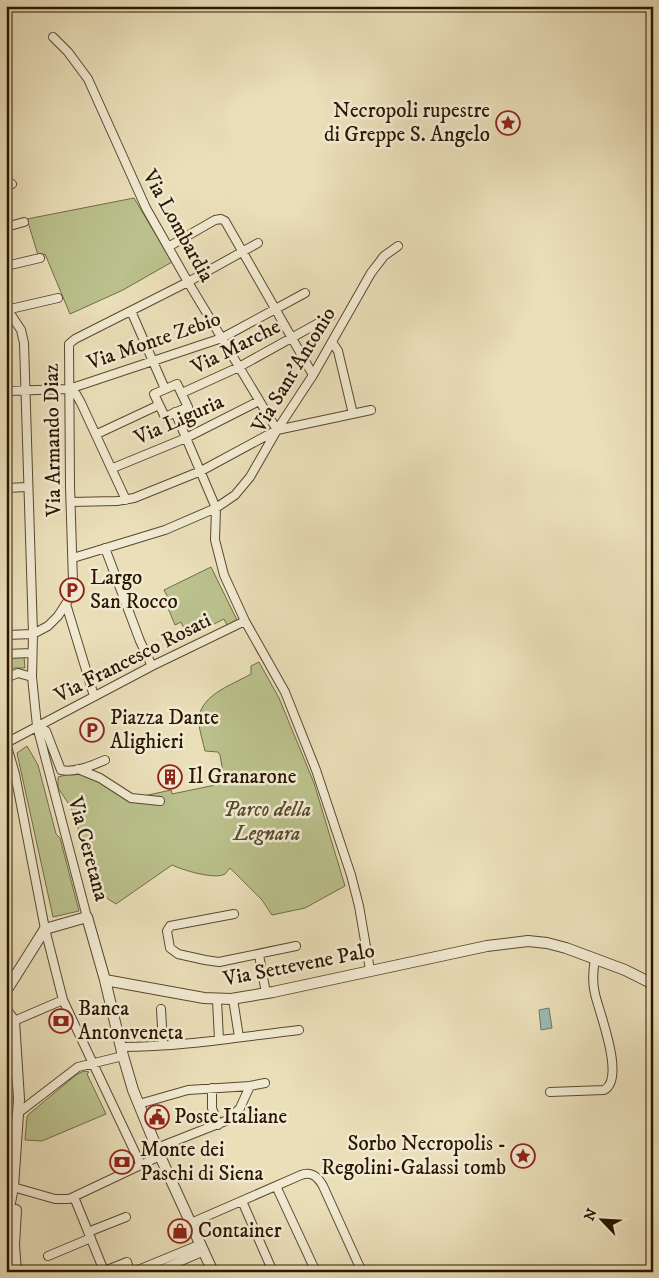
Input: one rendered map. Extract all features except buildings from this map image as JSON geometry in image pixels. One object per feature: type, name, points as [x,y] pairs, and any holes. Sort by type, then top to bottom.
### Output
[{"type":"street","name":"Via Lombardia","points":[[53,37],[68,52],[88,79],[135,187],[188,282],[277,430]]},
{"type":"street","points":[[168,247],[215,220],[221,219],[226,223],[314,375]]},
{"type":"street","points":[[6,227],[24,222]]},
{"type":"street","name":"Via Armando Diaz","points":[[33,634],[52,624],[66,604],[73,587],[69,389],[70,343],[188,282],[258,243]]},
{"type":"street","name":"Via Sant'Antonio","points":[[73,558],[158,532],[216,508],[244,486],[277,430],[314,375],[371,273],[384,256],[398,246]]},
{"type":"street","points":[[6,266],[40,258]]},
{"type":"street","name":"Via Monte Zebio","points":[[6,391],[69,389],[222,338],[305,293]]},
{"type":"street","points":[[6,654],[31,653],[33,634],[24,336],[6,309],[58,298]]},
{"type":"street","points":[[131,310],[165,389]]},
{"type":"street","name":"Via Marche","points":[[182,393],[239,367],[331,316]]},
{"type":"street","points":[[332,342],[338,351],[353,414]]},
{"type":"street","points":[[177,384],[182,393],[188,406],[164,417],[154,394],[177,384]]},
{"type":"street","points":[[69,389],[78,398],[97,434],[126,500]]},
{"type":"street","name":"Via Liguria","points":[[113,468],[186,438],[259,402]]},
{"type":"street","points":[[97,434],[159,405]]},
{"type":"street","points":[[71,502],[126,500],[201,471],[277,430],[372,410]]},
{"type":"street","points":[[174,412],[216,508],[215,534],[217,551],[224,575],[245,621],[287,698],[316,770],[353,881],[370,970]]},
{"type":"street","points":[[6,488],[28,487]]},
{"type":"street","points":[[105,548],[140,641],[152,666]]},
{"type":"street","points":[[66,604],[94,696]]},
{"type":"street","name":"Via Francesco Rosati","points":[[6,743],[152,666],[245,621]]},
{"type":"street","points":[[6,635],[33,634]]},
{"type":"street","name":"Via Ceretana","points":[[31,653],[37,726],[87,917],[106,980]]},
{"type":"street","points":[[6,678],[18,673],[32,677]]},
{"type":"street","points":[[37,726],[46,731],[61,770],[78,769],[105,760]]},
{"type":"street","points":[[6,743],[15,774],[45,929],[63,1000],[141,1165]]},
{"type":"street","points":[[78,769],[100,778],[131,798],[160,802]]},
{"type":"street","points":[[234,914],[170,926],[167,931],[170,948],[178,954],[212,962],[258,955],[296,946]]},
{"type":"street","points":[[6,991],[10,978],[45,929],[87,917]]},
{"type":"street","name":"Via Settevene Palo","points":[[106,980],[217,1000],[233,999],[266,994],[487,946],[523,941],[555,944],[632,973],[653,984]]},
{"type":"street","points":[[258,955],[266,994]]},
{"type":"street","points":[[550,1092],[604,1090],[612,1082],[609,1047],[593,985],[595,959]]},
{"type":"street","points":[[106,980],[122,1052],[139,1104],[213,1272]]},
{"type":"street","points":[[233,999],[239,1037]]},
{"type":"street","points":[[14,1021],[63,1000]]},
{"type":"street","points":[[217,1000],[219,1040]]},
{"type":"street","points":[[161,1008],[163,1045]]},
{"type":"street","points":[[6,1010],[14,1021],[18,1075],[18,1125],[13,1187],[9,1208],[7,1272]]},
{"type":"street","points":[[18,1113],[73,1069],[122,1052],[163,1045],[299,1030]]},
{"type":"street","points":[[6,1073],[18,1075]]},
{"type":"street","points":[[139,1104],[182,1091],[250,1086],[265,1083]]},
{"type":"street","points":[[13,1187],[58,1199],[66,1200],[74,1197],[141,1165],[159,1152],[200,1130],[228,1120],[238,1111],[250,1086]]},
{"type":"street","points":[[212,1088],[212,1108],[218,1125]]},
{"type":"street","points":[[6,1122],[18,1125]]},
{"type":"street","points":[[192,1223],[276,1186],[306,1174],[311,1174],[317,1177],[323,1186],[362,1272]]},
{"type":"street","points":[[276,1186],[316,1272]]},
{"type":"street","points":[[13,1187],[16,1200],[14,1245],[16,1272]]},
{"type":"street","points":[[74,1197],[103,1271],[127,1262],[131,1272],[202,1247]]},
{"type":"street","points":[[242,1202],[273,1272]]},
{"type":"street","points":[[48,1256],[126,1216]]},
{"type":"street","points":[[156,1272],[202,1247]]},
{"type":"green space","points":[[134,198],[172,262],[123,290],[70,314],[45,254],[38,255],[27,219]]},
{"type":"green space","points":[[211,567],[237,620],[227,625],[224,619],[188,637],[181,622],[175,625],[168,608],[172,606],[164,590]]},
{"type":"green space","points":[[24,656],[25,668],[14,668],[7,672],[6,657]]},
{"type":"green space","name":"Parco della Legnara","points":[[259,662],[279,698],[314,783],[345,886],[305,908],[272,915],[262,900],[230,868],[225,874],[214,876],[191,872],[172,865],[116,904],[108,899],[87,867],[85,850],[71,807],[58,788],[58,777],[77,772],[104,783],[130,802],[163,805],[162,800],[139,797],[171,790],[172,794],[225,783],[220,755],[218,752],[205,751],[199,727],[200,714],[203,706],[209,699],[225,687],[251,674],[251,666]]},
{"type":"green space","points":[[27,746],[38,765],[79,911],[53,917],[17,753]]},
{"type":"green space","points":[[84,1071],[89,1072],[87,1074],[106,1114],[42,1141],[25,1140],[27,1117],[29,1114],[76,1075]]},
{"type":"water","points":[[549,1008],[552,1028],[541,1030],[539,1010]]},
{"type":"place","name":"Necropoli rupestre di Greppe S. Angelo","points":[[508,123]]},
{"type":"place","name":"Largo San Rocco","points":[[72,590]]},
{"type":"place","name":"Piazza Dante Alighieri","points":[[92,730]]},
{"type":"place","name":"Il Granarone","points":[[170,777]]},
{"type":"place","name":"Banca Antonveneta","points":[[61,1021]]},
{"type":"place","name":"Poste Italiane","points":[[157,1117]]},
{"type":"place","name":"Sorbo Necropolis - Regolini-Galassi tomb","points":[[523,1156]]},
{"type":"place","name":"Monte dei Paschi di Siena","points":[[122,1162]]},
{"type":"place","name":"Container","points":[[180,1231]]}]
